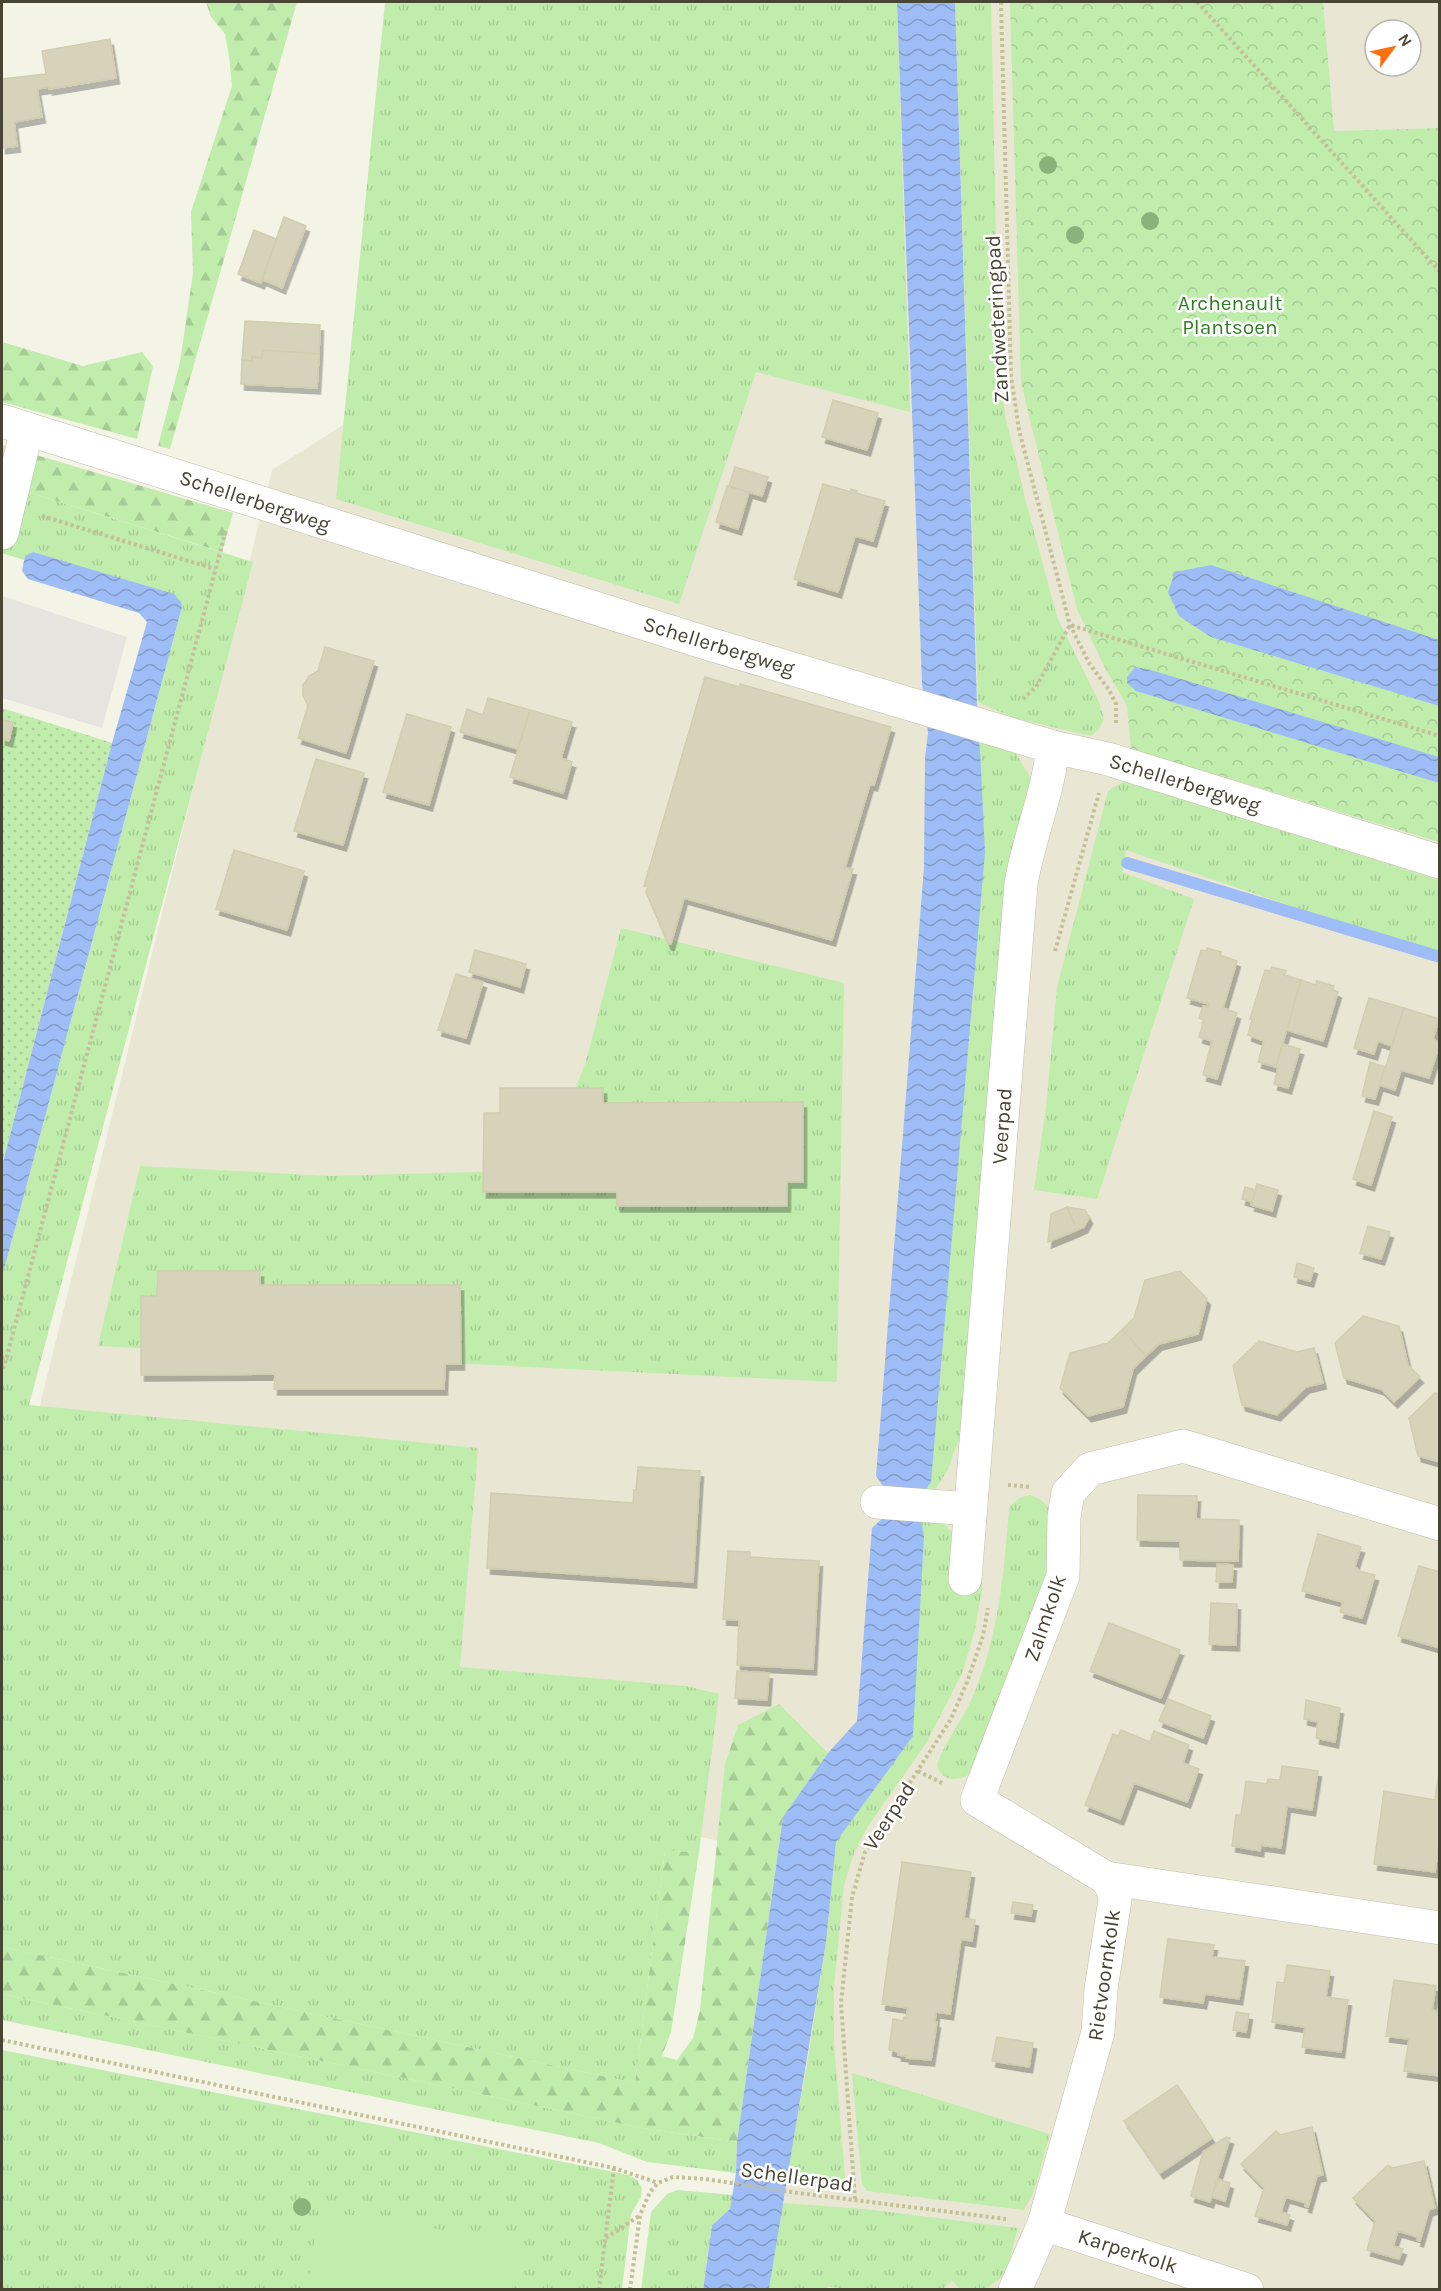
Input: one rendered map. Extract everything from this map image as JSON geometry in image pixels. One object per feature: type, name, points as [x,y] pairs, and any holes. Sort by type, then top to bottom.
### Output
[{"type":"street","name":"Schellerbergweg","points":[[14,425],[705,643],[1053,747],[1108,759],[1440,862]]},
{"type":"street","points":[[5,519],[14,425]]},
{"type":"street","name":"Veerpad","points":[[965,1579],[954,1508],[982,1385],[1021,884],[1025,858],[1050,775],[1053,747]]},
{"type":"street","name":"Zalmkolk","points":[[1106,1878],[977,1800],[1063,1576],[1064,1517],[1068,1493],[1090,1469],[1184,1446],[1440,1524]]},
{"type":"street","points":[[877,1502],[954,1508]]},
{"type":"street","name":"Rietvoornkolk","points":[[1106,1878],[1440,1928]]},
{"type":"street","name":"Rietvoornkolk","points":[[1015,2289],[1044,2224],[1098,2032],[1101,1989],[1115,1900],[1113,1890],[1106,1878]]},
{"type":"street","name":"Karperkolk","points":[[1044,2224],[1247,2289]]},
{"type":"path","name":"Zandweteringpad","points":[[1002,2],[1011,376],[1019,430],[1070,625],[1089,663],[1109,690],[1116,704],[1118,720],[1108,759]]},
{"type":"path","points":[[1197,2],[1440,272]]},
{"type":"path","points":[[2,1368],[236,495]]},
{"type":"path","points":[[5,519],[215,569]]},
{"type":"path","points":[[997,730],[1006,716],[1036,687],[1070,625],[1440,736]]},
{"type":"path","name":"Veerpad","points":[[855,2199],[841,2003],[852,1897],[865,1852],[951,1719],[968,1682],[983,1636],[989,1604]]},
{"type":"path","points":[[2,2040],[614,2168],[658,2183],[650,2192],[640,2215],[630,2289]]},
{"type":"path","points":[[599,2289],[614,2168]]},
{"type":"path","name":"Schellerpad","points":[[658,2183],[673,2177],[705,2179],[1044,2224]]},
{"type":"path","points":[[606,2238],[640,2215]]},
{"type":"shaded area","points":[[845,2],[1439,2],[1439,2289],[747,2289],[808,1863],[2,1666],[2,1558],[272,470],[713,190]]},
{"type":"shaded area","points":[[2,596],[127,637],[102,728],[2,698]]},
{"type":"green space","points":[[206,2],[297,2],[170,449],[158,446],[180,362],[193,273],[191,212],[232,86],[225,34],[211,17]]},
{"type":"green space","points":[[385,2],[897,2],[910,412],[756,372],[679,604],[336,499]]},
{"type":"green space","points":[[955,2],[991,2],[999,374],[1006,419],[1057,617],[1099,702],[1104,719],[1099,729],[1091,736],[1014,718],[978,702]]},
{"type":"green space","name":"Archenault Plantsoen","points":[[1010,2],[1323,2],[1334,131],[1439,128],[1439,842],[1131,749],[1127,706],[1104,666],[1077,609],[1021,383]]},
{"type":"green space","points":[[2,342],[83,366],[142,352],[153,366],[137,439],[2,402]]},
{"type":"green space","points":[[2,445],[233,513],[222,552],[2,484]]},
{"type":"green space","points":[[2,484],[253,562],[29,1405],[478,1448],[460,1667],[686,1686],[719,1694],[699,1852],[665,1851],[635,2083],[2,1947],[2,1277],[182,607],[25,556],[24,560],[2,553]]},
{"type":"green space","points":[[2,708],[112,743],[2,1166]]},
{"type":"green space","points":[[978,737],[1012,747],[1030,777],[1032,796],[966,1425],[948,1470],[934,1491],[923,1493]]},
{"type":"green space","points":[[1125,781],[1439,880],[1439,956],[1126,850],[1122,872],[1194,899],[1097,1199],[1034,1190],[1046,1108],[1057,987],[1108,791]]},
{"type":"green space","points":[[621,928],[844,983],[837,1382],[98,1346],[140,1166],[330,1176],[545,1170],[586,1061]]},
{"type":"green space","points":[[1029,1495],[1042,1501],[1050,1512],[1048,1576],[970,1774],[955,1779],[945,1777],[937,1764],[973,1696],[989,1650],[999,1604],[1009,1508],[1018,1499]]},
{"type":"green space","points":[[921,1519],[938,1521],[951,1531],[974,1580],[983,1583],[975,1629],[963,1671],[927,1742],[868,1826],[854,1853],[844,1885],[834,1987],[834,2043],[845,2178],[836,2187],[786,2178],[807,2065],[826,1942],[836,1842],[912,1736],[924,1536]]},
{"type":"green space","points":[[779,1704],[828,1753],[783,1817],[737,2142],[642,2128],[2,1994],[2,1947],[635,2083],[665,1851],[699,1852],[671,2032],[662,2056],[677,2060],[693,2038],[700,2010],[725,1764],[738,1725]]},
{"type":"green space","points":[[2,1994],[642,2128],[737,2142],[736,2173],[647,2162],[599,2143],[2,2020]]},
{"type":"green space","points":[[2,2050],[629,2175],[637,2180],[642,2188],[641,2197],[631,2214],[622,2289],[2,2289]]},
{"type":"green space","points":[[852,2073],[1050,2134],[1034,2191],[1024,2210],[867,2191],[862,2184]]},
{"type":"green space","points":[[678,2190],[733,2195],[730,2209],[712,2225],[703,2289],[641,2290],[651,2212],[667,2194]]},
{"type":"green space","points":[[782,2203],[865,2209],[1018,2228],[1006,2274],[986,2289],[960,2289],[952,2281],[941,2290],[851,2290],[827,2286],[826,2289],[769,2290]]},
{"type":"green space","points":[[319,2210],[520,2242],[512,2289],[307,2289]]},
{"type":"water","points":[[897,2],[955,2],[978,736],[985,852],[931,1482],[924,1495],[921,1508],[924,1536],[913,1736],[836,1842],[826,1942],[769,2289],[703,2290],[712,2225],[730,2209],[736,2173],[737,2142],[783,1817],[828,1753],[857,1721],[872,1528],[884,1517],[886,1490],[876,1476],[924,867],[925,758],[928,733],[922,684]]},
{"type":"water","points":[[33,552],[174,594],[182,607],[2,1277],[2,1166],[112,743],[147,622],[139,613],[28,579],[22,571],[25,556]]},
{"type":"water","points":[[1211,565],[1439,640],[1439,706],[1211,637],[1179,616],[1168,592],[1175,572]]},
{"type":"water","points":[[1135,667],[1439,757],[1439,783],[1136,691],[1127,683],[1127,677]]},
{"type":"building","points":[[110,39],[116,78],[37,89],[42,117],[14,122],[17,146],[2,148],[2,79],[46,74],[42,51]]},
{"type":"building","points":[[284,217],[306,226],[282,288],[262,279]]},
{"type":"building","points":[[254,230],[276,239],[261,283],[238,274]]},
{"type":"building","points":[[245,321],[320,325],[319,354],[263,350],[262,358],[252,357],[252,361],[242,360]]},
{"type":"building","points":[[263,350],[319,354],[317,388],[241,384],[242,360],[252,361],[252,357],[262,358]]},
{"type":"building","points":[[833,400],[878,413],[867,450],[822,437]]},
{"type":"building","points":[[735,467],[768,477],[762,496],[729,486]]},
{"type":"building","points":[[823,484],[851,492],[851,489],[857,491],[856,493],[885,501],[873,541],[855,536],[838,592],[794,579]]},
{"type":"building","points":[[727,486],[749,492],[738,529],[716,522]]},
{"type":"building","points":[[325,647],[374,661],[346,753],[298,738],[308,705],[303,696],[303,685],[309,676],[318,671]]},
{"type":"building","points":[[705,677],[739,687],[740,684],[891,727],[874,785],[870,784],[845,868],[853,869],[832,940],[684,898],[671,944],[668,944],[646,892],[648,887],[644,886]]},
{"type":"building","points":[[488,698],[530,710],[518,749],[460,732],[467,709],[483,715]]},
{"type":"building","points":[[530,710],[572,722],[561,758],[572,762],[563,793],[510,777]]},
{"type":"building","points":[[407,714],[451,727],[429,805],[383,792]]},
{"type":"building","points":[[2,720],[13,722],[9,741],[2,739]]},
{"type":"building","points":[[316,759],[364,773],[343,845],[294,831]]},
{"type":"building","points":[[234,850],[304,871],[287,930],[216,909]]},
{"type":"building","points":[[1207,948],[1221,952],[1220,955],[1237,961],[1223,1008],[1237,1013],[1217,1079],[1203,1075],[1212,1041],[1199,1037],[1204,1020],[1199,1018],[1203,1006],[1208,1007],[1209,1004],[1187,998],[1201,950],[1206,951]]},
{"type":"building","points":[[475,950],[526,964],[520,987],[469,972]]},
{"type":"building","points":[[1272,967],[1286,971],[1284,975],[1301,980],[1276,1067],[1258,1062],[1264,1041],[1248,1035],[1252,1019],[1250,1019],[1265,970],[1270,971]]},
{"type":"building","points":[[456,974],[483,982],[466,1038],[438,1030]]},
{"type":"building","points":[[1301,980],[1316,985],[1317,981],[1334,986],[1333,990],[1338,992],[1323,1041],[1287,1030]]},
{"type":"building","points":[[1369,998],[1404,1008],[1392,1046],[1378,1041],[1374,1054],[1354,1048]]},
{"type":"building","points":[[1404,1008],[1439,1019],[1433,1039],[1440,1043],[1429,1078],[1401,1070],[1395,1090],[1380,1085]]},
{"type":"building","points":[[1283,1044],[1300,1049],[1288,1088],[1274,1084]]},
{"type":"building","points":[[1370,1062],[1385,1067],[1375,1099],[1362,1096]]},
{"type":"building","points":[[500,1088],[603,1088],[603,1103],[803,1102],[803,1182],[787,1182],[787,1206],[617,1206],[617,1192],[483,1192],[484,1113],[500,1113]]},
{"type":"building","points":[[1374,1111],[1392,1117],[1371,1185],[1353,1179]]},
{"type":"building","points":[[1257,1184],[1278,1190],[1272,1211],[1251,1205]]},
{"type":"building","points":[[1245,1187],[1256,1190],[1252,1202],[1242,1199]]},
{"type":"building","points":[[1067,1207],[1085,1210],[1089,1218],[1084,1227],[1077,1230]]},
{"type":"building","points":[[1067,1207],[1077,1230],[1048,1242],[1051,1214]]},
{"type":"building","points":[[1368,1226],[1390,1232],[1381,1259],[1360,1253]]},
{"type":"building","points":[[1297,1263],[1314,1268],[1310,1281],[1294,1277]]},
{"type":"building","points":[[158,1271],[260,1271],[260,1285],[460,1285],[461,1364],[445,1364],[444,1389],[274,1389],[275,1374],[141,1375],[141,1296],[157,1296]]},
{"type":"building","points":[[1180,1271],[1207,1299],[1198,1334],[1159,1344],[1146,1356],[1122,1330],[1134,1318],[1145,1280]]},
{"type":"building","points":[[1363,1316],[1399,1326],[1408,1365],[1420,1377],[1394,1402],[1381,1389],[1344,1378],[1335,1343]]},
{"type":"building","points":[[1122,1330],[1146,1356],[1133,1369],[1123,1407],[1088,1416],[1060,1388],[1070,1353],[1108,1343]]},
{"type":"building","points":[[1259,1341],[1297,1352],[1314,1348],[1323,1383],[1306,1387],[1277,1415],[1242,1405],[1233,1366]]},
{"type":"building","points":[[1435,1393],[1440,1394],[1440,1462],[1418,1456],[1409,1418]]},
{"type":"building","points":[[638,1467],[700,1471],[693,1582],[487,1568],[491,1493],[633,1503]]},
{"type":"building","points":[[1138,1495],[1197,1496],[1196,1519],[1239,1520],[1238,1561],[1180,1560],[1180,1541],[1137,1540]]},
{"type":"building","points":[[1318,1534],[1361,1547],[1355,1566],[1359,1571],[1375,1575],[1362,1618],[1340,1612],[1343,1602],[1302,1591]]},
{"type":"building","points":[[728,1551],[750,1552],[750,1557],[819,1561],[813,1669],[737,1665],[739,1620],[723,1619]]},
{"type":"building","points":[[1217,1564],[1233,1565],[1232,1582],[1216,1582]]},
{"type":"building","points":[[1419,1566],[1440,1572],[1440,1648],[1398,1636]]},
{"type":"building","points":[[1211,1603],[1237,1604],[1236,1645],[1209,1644]]},
{"type":"building","points":[[1109,1623],[1180,1650],[1161,1698],[1090,1671]]},
{"type":"building","points":[[737,1671],[769,1673],[767,1700],[735,1698]]},
{"type":"building","points":[[1168,1699],[1211,1716],[1203,1738],[1159,1721]]},
{"type":"building","points":[[1306,1700],[1340,1708],[1335,1742],[1316,1738],[1318,1722],[1304,1719]]},
{"type":"building","points":[[1121,1730],[1150,1742],[1154,1731],[1189,1745],[1183,1763],[1199,1769],[1187,1802],[1134,1783],[1120,1819],[1085,1805],[1113,1734],[1118,1736]]},
{"type":"building","points":[[1282,1766],[1318,1771],[1312,1810],[1287,1806],[1281,1848],[1261,1845],[1260,1851],[1232,1846],[1236,1815],[1241,1815],[1246,1781],[1267,1784],[1268,1779],[1280,1780]]},
{"type":"building","points":[[1439,1772],[1440,1836],[1435,1872],[1374,1864],[1384,1791],[1435,1800]]},
{"type":"building","points":[[902,1862],[971,1872],[964,1918],[975,1920],[972,1941],[961,1939],[950,2014],[936,2012],[935,2022],[937,2022],[931,2060],[906,2058],[906,2056],[898,2055],[898,2052],[889,2050],[893,2019],[903,2021],[908,2008],[882,2004]]},
{"type":"building","points":[[1013,1902],[1033,1905],[1031,1916],[1011,1913]]},
{"type":"building","points":[[1168,1939],[1214,1945],[1212,1957],[1245,1961],[1239,1999],[1205,1994],[1203,2003],[1160,1997]]},
{"type":"building","points":[[1287,1965],[1330,1971],[1326,1997],[1348,2000],[1341,2052],[1302,2047],[1305,2027],[1272,2022],[1277,1982],[1284,1983]]},
{"type":"building","points":[[1394,1980],[1436,1986],[1432,2010],[1440,2012],[1440,2076],[1404,2071],[1409,2039],[1386,2036]]},
{"type":"building","points":[[1236,2012],[1249,2014],[1246,2032],[1233,2030]]},
{"type":"building","points":[[997,2037],[1033,2043],[1029,2067],[992,2061]]},
{"type":"building","points":[[1177,2085],[1212,2138],[1160,2173],[1124,2121]]},
{"type":"building","points":[[1312,2127],[1323,2175],[1317,2176],[1308,2207],[1305,2206],[1306,2203],[1286,2197],[1281,2212],[1290,2215],[1287,2225],[1255,2216],[1264,2188],[1241,2164],[1276,2131],[1280,2135]]},
{"type":"building","points":[[1226,2137],[1230,2138],[1210,2202],[1191,2196],[1203,2152]]},
{"type":"building","points":[[1424,2161],[1435,2208],[1429,2210],[1420,2241],[1417,2240],[1418,2237],[1398,2231],[1393,2246],[1403,2249],[1399,2259],[1367,2250],[1375,2221],[1353,2198],[1388,2165],[1392,2168]]},
{"type":"building","points":[[1218,2179],[1230,2183],[1225,2201],[1212,2197]]},
{"type":"waterway","points":[[1127,863],[1440,957]]}]
